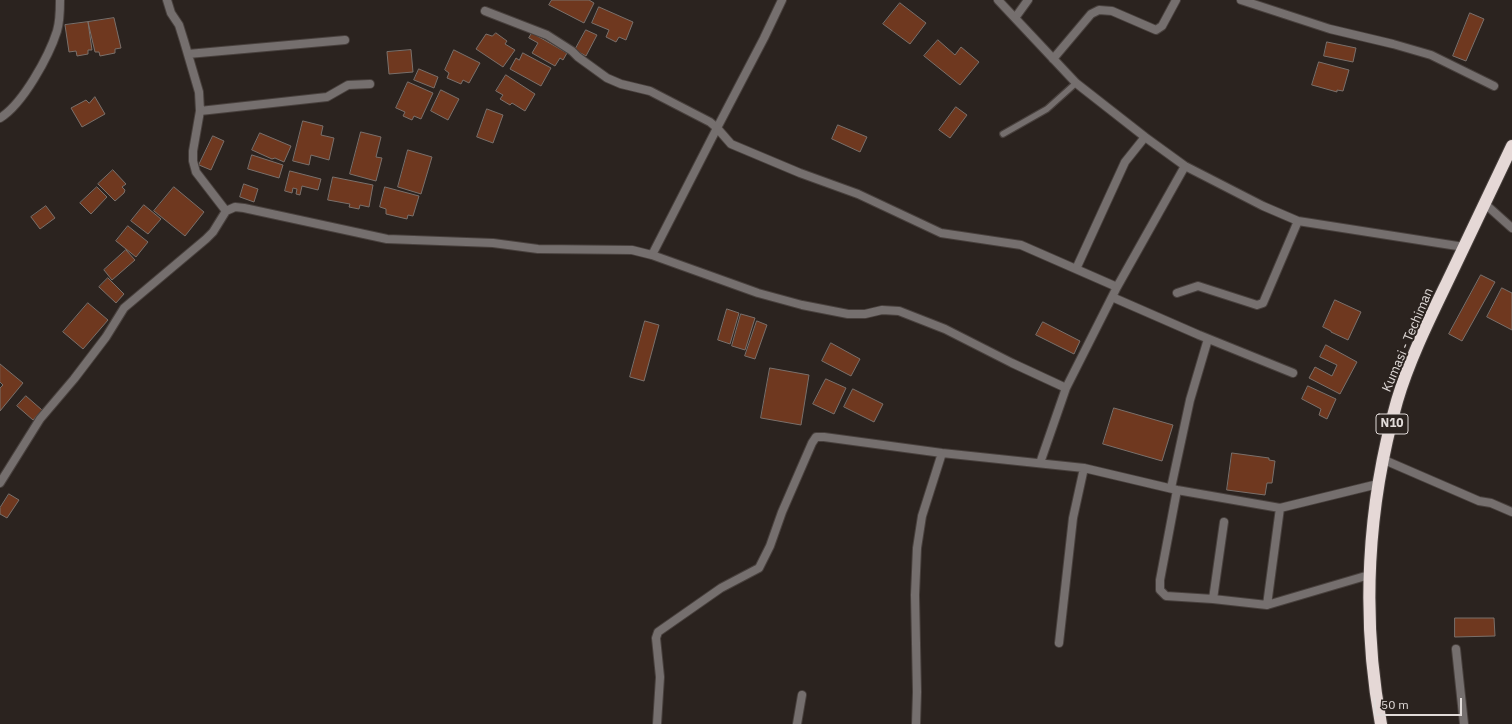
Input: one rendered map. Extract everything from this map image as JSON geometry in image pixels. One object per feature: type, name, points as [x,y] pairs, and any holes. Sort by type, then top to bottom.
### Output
[{"type":"highway","name":"Kumasi - Techiman","points":[[1381,724],[1371,658],[1369,575],[1374,515],[1382,460],[1398,401],[1414,356],[1512,146]]},
{"type":"street","points":[[0,118],[10,110],[27,89],[42,65],[57,30],[60,13],[60,0]]},
{"type":"street","points":[[167,0],[171,13],[179,25],[199,92],[200,111],[193,151],[193,161],[196,172],[226,211]]},
{"type":"street","points":[[652,255],[764,38],[782,0]]},
{"type":"street","points":[[998,0],[1076,83],[1185,166],[1263,206],[1298,221],[1464,247]]},
{"type":"street","points":[[1015,18],[1028,0]]},
{"type":"street","points":[[1053,58],[1091,14],[1098,10],[1112,11],[1156,30],[1162,26],[1176,0]]},
{"type":"street","points":[[1241,0],[1330,29],[1431,55],[1494,86]]},
{"type":"street","points":[[485,11],[541,32],[563,45],[608,78],[621,84],[650,91],[710,122],[731,144],[800,173],[858,194],[941,233],[1021,245],[1117,287]]},
{"type":"street","points":[[188,54],[345,40]]},
{"type":"street","points":[[200,111],[327,97],[348,85],[370,84]]},
{"type":"street","points":[[1076,269],[1125,162],[1145,137]]},
{"type":"street","points":[[1040,463],[1066,388],[1117,287],[1185,166]]},
{"type":"street","points":[[1484,204],[1512,228]]},
{"type":"street","points":[[0,483],[40,419],[74,380],[124,308],[213,232],[226,211],[235,207],[387,239],[493,243],[538,249],[632,250],[652,255],[758,293],[802,305],[848,314],[865,314],[882,310],[899,312],[916,317],[945,329],[1066,388]]},
{"type":"street","points":[[1177,293],[1198,286],[1257,305],[1263,303],[1298,221]]},
{"type":"street","points":[[1112,297],[1208,339],[1293,373]]},
{"type":"street","points":[[1208,339],[1190,400],[1174,489],[1160,580],[1160,590],[1166,596],[1267,605],[1369,575]]},
{"type":"street","points":[[657,724],[660,677],[656,638],[658,632],[722,588],[759,568],[770,546],[782,512],[816,437],[824,436],[942,453],[1084,468],[1174,489],[1280,508],[1378,484]]},
{"type":"street","points":[[916,724],[917,692],[915,595],[917,548],[922,516],[942,453]]},
{"type":"street","points":[[1382,460],[1479,501],[1512,512]]},
{"type":"street","points":[[1059,643],[1073,518],[1084,468]]},
{"type":"street","points":[[1267,605],[1280,508]]},
{"type":"street","points":[[1213,599],[1224,522]]},
{"type":"street","points":[[1456,649],[1464,724]]},
{"type":"street","points":[[797,724],[802,695]]},
{"type":"lane","points":[[1003,134],[1046,109],[1076,83]]},
{"type":"building","points":[[552,0],[589,0],[594,3],[584,23],[549,5]]},
{"type":"building","points":[[900,3],[926,23],[910,44],[883,24]]},
{"type":"building","points":[[599,7],[633,22],[626,40],[619,37],[616,42],[606,37],[609,30],[592,23]]},
{"type":"building","points":[[1470,13],[1484,19],[1466,61],[1453,56]]},
{"type":"building","points":[[114,18],[121,48],[115,49],[115,53],[100,56],[99,52],[95,52],[88,22]]},
{"type":"building","points":[[88,22],[92,50],[88,50],[88,54],[77,56],[76,51],[69,52],[65,25]]},
{"type":"building","points":[[586,30],[597,35],[586,56],[575,50]]},
{"type":"building","points":[[496,33],[507,41],[505,44],[515,50],[503,67],[476,49],[486,34],[492,36]]},
{"type":"building","points":[[532,33],[567,53],[563,60],[560,58],[555,66],[532,53],[538,43],[529,38]]},
{"type":"building","points":[[938,40],[955,55],[961,47],[979,62],[960,85],[924,56]]},
{"type":"building","points":[[1327,42],[1356,48],[1353,62],[1324,56]]},
{"type":"building","points":[[411,50],[413,72],[389,74],[387,52]]},
{"type":"building","points":[[454,50],[480,63],[469,83],[463,80],[461,84],[447,78],[449,73],[445,70]]},
{"type":"building","points":[[523,53],[551,68],[541,86],[510,69],[516,58],[519,60]]},
{"type":"building","points":[[1319,62],[1349,70],[1343,91],[1337,90],[1337,92],[1312,85]]},
{"type":"building","points":[[419,69],[438,77],[434,88],[414,80]]},
{"type":"building","points":[[506,75],[535,94],[525,111],[512,103],[510,105],[500,99],[503,95],[496,91]]},
{"type":"building","points":[[408,82],[433,93],[421,119],[414,116],[412,120],[403,116],[405,112],[396,108]]},
{"type":"building","points":[[441,90],[459,99],[448,120],[431,111]]},
{"type":"building","points":[[95,97],[105,114],[82,127],[71,108],[86,100],[89,103]]},
{"type":"building","points":[[956,107],[967,115],[950,138],[939,130]]},
{"type":"building","points":[[487,109],[503,115],[493,143],[477,137]]},
{"type":"building","points":[[303,121],[323,126],[321,135],[334,138],[329,160],[311,155],[309,165],[293,161]]},
{"type":"building","points":[[838,125],[867,137],[860,152],[832,139]]},
{"type":"building","points":[[361,132],[381,137],[376,157],[382,158],[376,181],[350,174]]},
{"type":"building","points":[[260,133],[291,146],[284,162],[275,158],[272,159],[252,150]]},
{"type":"building","points":[[213,136],[224,141],[211,170],[199,165]]},
{"type":"building","points":[[408,150],[432,157],[421,194],[398,187]]},
{"type":"building","points":[[252,155],[283,165],[279,178],[248,169]]},
{"type":"building","points":[[113,170],[126,184],[122,187],[125,190],[124,193],[115,201],[98,184]]},
{"type":"building","points":[[290,171],[321,179],[318,190],[302,186],[300,195],[296,194],[297,189],[293,188],[292,193],[285,191]]},
{"type":"building","points":[[333,177],[373,185],[369,207],[360,205],[359,209],[349,207],[350,204],[328,200]]},
{"type":"building","points":[[244,184],[258,189],[254,202],[240,197]]},
{"type":"building","points":[[97,187],[107,197],[91,214],[80,203]]},
{"type":"building","points":[[174,187],[204,212],[185,236],[154,211]]},
{"type":"building","points":[[385,187],[419,196],[413,216],[408,215],[407,219],[386,214],[386,209],[380,207]]},
{"type":"building","points":[[144,205],[161,219],[148,234],[131,221]]},
{"type":"building","points":[[46,206],[55,218],[40,229],[31,217]]},
{"type":"building","points":[[128,226],[148,242],[136,257],[116,241]]},
{"type":"building","points":[[126,250],[135,260],[112,280],[104,270]]},
{"type":"building","points":[[1481,275],[1495,282],[1462,341],[1449,334]]},
{"type":"building","points":[[108,278],[124,294],[116,303],[99,287]]},
{"type":"building","points":[[1502,288],[1512,293],[1512,330],[1487,317]]},
{"type":"building","points":[[1335,300],[1361,312],[1348,340],[1323,327]]},
{"type":"building","points":[[88,303],[108,320],[83,349],[63,332]]},
{"type":"building","points":[[727,309],[739,313],[730,344],[718,340]]},
{"type":"building","points":[[741,314],[755,318],[745,350],[732,346]]},
{"type":"building","points":[[645,321],[659,325],[644,381],[630,377]]},
{"type":"building","points":[[757,321],[767,325],[755,359],[745,356]]},
{"type":"building","points":[[1043,322],[1080,341],[1074,354],[1036,335]]},
{"type":"building","points":[[831,343],[860,359],[851,376],[822,361]]},
{"type":"building","points":[[1326,345],[1357,362],[1340,394],[1309,378],[1315,367],[1332,376],[1337,365],[1320,357]]},
{"type":"building","points":[[0,364],[23,383],[0,411],[0,388],[3,385],[0,382]]},
{"type":"building","points":[[770,368],[809,375],[801,425],[761,418]]},
{"type":"building","points":[[826,379],[846,388],[834,414],[813,404]]},
{"type":"building","points":[[1308,386],[1336,399],[1327,419],[1319,415],[1321,409],[1302,399]]},
{"type":"building","points":[[853,389],[883,404],[874,422],[844,407]]},
{"type":"building","points":[[26,396],[42,410],[33,420],[17,406]]},
{"type":"building","points":[[1114,408],[1173,425],[1162,461],[1103,444]]},
{"type":"building","points":[[1232,453],[1269,458],[1269,460],[1275,461],[1272,483],[1267,483],[1265,495],[1227,490]]},
{"type":"building","points":[[9,494],[19,500],[7,518],[0,514],[0,508]]},
{"type":"building","points":[[1455,618],[1494,618],[1495,636],[1455,637]]}]
